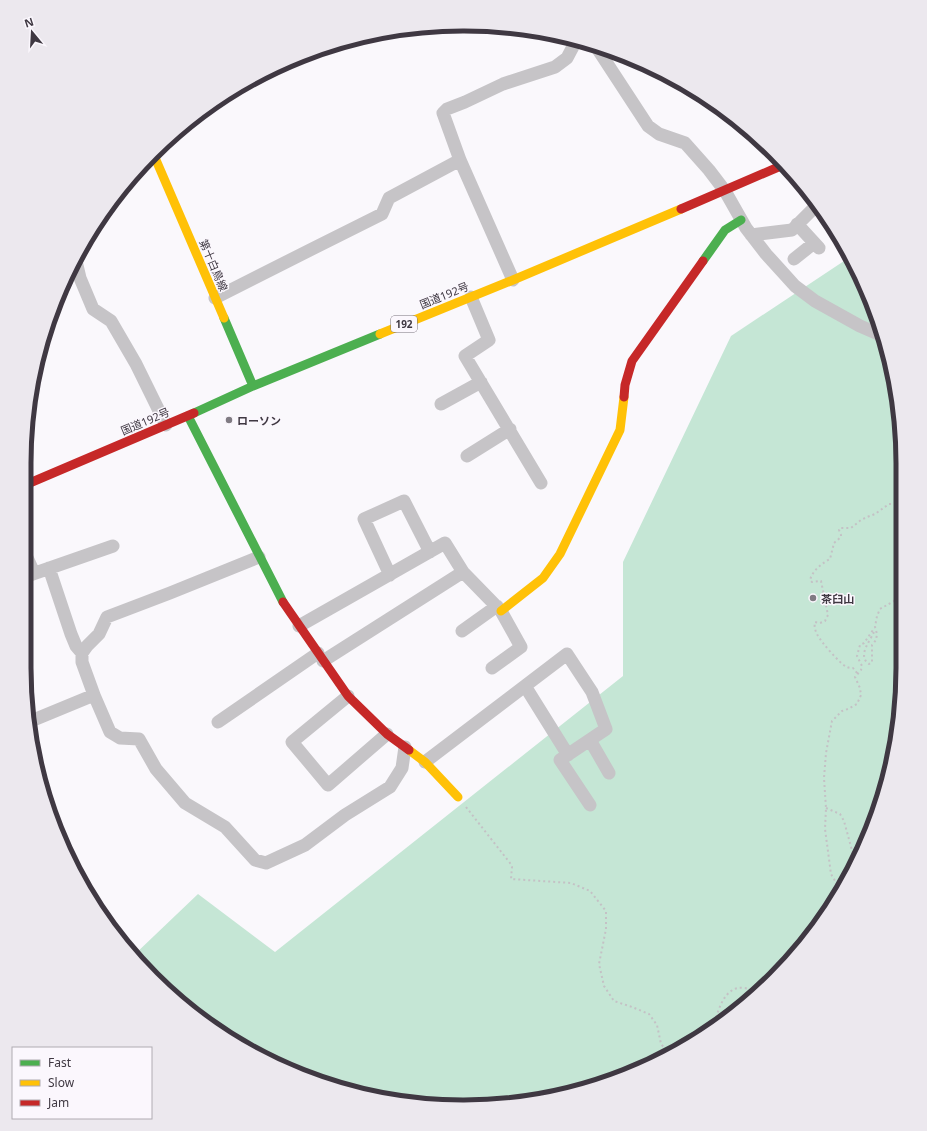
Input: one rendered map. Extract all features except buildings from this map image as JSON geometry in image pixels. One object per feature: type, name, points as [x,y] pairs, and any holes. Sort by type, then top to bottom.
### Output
[{"type":"main road","name":"第十白鳥線","points":[[156,160],[253,386]]},
{"type":"main road","name":"国道192号","points":[[31,482],[188,416],[253,386],[513,280],[778,167]]},
{"type":"main road","points":[[499,608],[543,578],[560,554],[620,430],[625,385],[632,361],[725,230],[741,220]]},
{"type":"main road","points":[[188,416],[286,608],[320,657],[348,696],[387,734],[425,762],[458,797]]},
{"type":"street","points":[[513,280],[460,160],[443,113],[447,109],[503,84],[555,67],[567,58],[574,46]]},
{"type":"street","points":[[600,53],[648,126],[659,134],[685,143],[725,190],[751,235],[795,286],[815,302],[875,333]]},
{"type":"street","points":[[216,298],[382,214],[389,198],[460,160]]},
{"type":"street","points":[[751,235],[792,230],[813,209]]},
{"type":"street","points":[[794,259],[817,245],[797,224]]},
{"type":"street","points":[[78,269],[80,278],[93,308],[111,321],[136,364],[166,425]]},
{"type":"street","points":[[471,297],[489,340],[466,356],[541,483]]},
{"type":"street","points":[[441,404],[482,382]]},
{"type":"street","points":[[467,456],[510,429]]},
{"type":"street","points":[[390,575],[364,519],[404,501],[430,552]]},
{"type":"street","points":[[299,626],[445,543],[463,572],[499,608],[521,647],[492,668]]},
{"type":"street","points":[[31,574],[113,546]]},
{"type":"street","points":[[259,557],[107,617],[99,634],[82,653],[82,662],[110,732],[120,738],[139,739],[156,769],[185,803],[225,827],[255,860],[266,863],[305,845],[345,815],[390,787],[402,768],[405,747]]},
{"type":"street","points":[[49,568],[71,634],[76,646],[82,653]]},
{"type":"street","points":[[218,722],[320,657],[463,572]]},
{"type":"street","points":[[462,631],[499,608]]},
{"type":"street","points":[[425,762],[567,654],[592,692],[606,729],[560,760],[590,805]]},
{"type":"street","points":[[525,686],[568,755]]},
{"type":"street","points":[[35,720],[94,695]]},
{"type":"street","points":[[348,696],[292,742],[328,785],[387,734]]},
{"type":"street","points":[[590,740],[609,774]]},
{"type":"path","points":[[857,673],[854,668],[846,667],[829,650],[818,635],[814,626],[815,622],[820,623],[825,621],[828,615],[821,581],[812,582],[810,580],[819,565],[830,558],[834,543],[841,537],[839,530],[840,528],[852,528],[889,504],[896,504]]},
{"type":"path","points":[[838,885],[832,874],[825,829],[826,808],[824,778],[832,721],[842,710],[848,709],[857,704],[861,695],[860,688],[854,677],[862,666],[857,656],[860,645],[864,643],[873,630],[874,632],[865,651],[864,658],[869,664],[872,662],[872,645],[876,640],[877,634],[875,627],[877,616],[880,609],[894,601],[896,597]]},
{"type":"path","points":[[458,797],[510,863],[512,867],[511,879],[571,883],[590,891],[606,911],[606,929],[599,964],[604,986],[614,1001],[649,1014],[657,1025],[661,1044],[666,1049]]},
{"type":"path","points":[[826,808],[840,814],[844,821],[853,854]]},
{"type":"path","points":[[716,1019],[726,996],[731,990],[746,988],[751,991]]},
{"type":"green space","points":[[845,260],[863,298],[873,324],[888,379],[892,407],[896,464],[896,668],[895,696],[888,752],[873,807],[863,833],[838,884],[807,931],[789,953],[749,993],[727,1011],[680,1042],[629,1067],[603,1077],[548,1092],[520,1096],[464,1100],[435,1099],[379,1092],[352,1085],[324,1077],[272,1055],[247,1042],[200,1011],[178,993],[137,952],[198,894],[275,952],[623,676],[623,562],[731,336]]},
{"type":"traffic: fast","points":[[703,261],[725,230],[741,220]]},
{"type":"traffic: fast","points":[[224,318],[253,386]]},
{"type":"traffic: fast","points":[[194,413],[253,386],[380,334]]},
{"type":"traffic: fast","points":[[188,416],[283,602]]},
{"type":"traffic: slow","points":[[156,160],[224,318]]},
{"type":"traffic: slow","points":[[380,334],[681,209]]},
{"type":"traffic: slow","points":[[501,611],[543,578],[560,554],[620,430],[624,397]]},
{"type":"traffic: slow","points":[[409,750],[425,762],[458,797]]},
{"type":"traffic: jam","points":[[681,209],[778,167]]},
{"type":"traffic: jam","points":[[624,397],[625,385],[632,361],[703,261]]},
{"type":"traffic: jam","points":[[31,482],[194,413]]},
{"type":"traffic: jam","points":[[283,602],[348,696],[387,734],[409,750]]},
{"type":"place","name":"ローソン","points":[[229,420]]},
{"type":"place","name":"茶臼山","points":[[813,598]]}]
